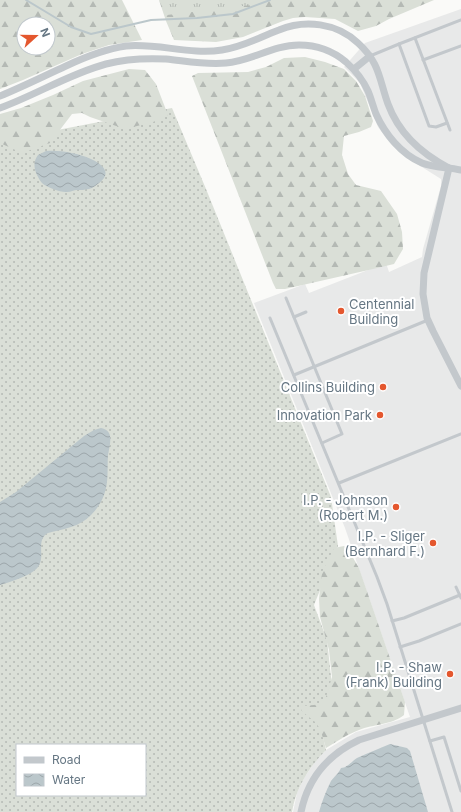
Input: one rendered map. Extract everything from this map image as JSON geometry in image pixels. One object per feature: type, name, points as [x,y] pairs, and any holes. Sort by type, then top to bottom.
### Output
[{"type":"street","points":[[0,96],[102,51],[126,46],[149,46],[203,51],[222,50],[246,44],[290,26],[314,24],[336,29],[347,34],[365,50],[378,70],[388,104],[402,130],[421,150],[450,168]]},
{"type":"street","points":[[0,108],[26,98],[82,72],[105,64],[129,60],[154,59],[203,64],[228,63],[251,58],[286,46],[311,46],[334,54],[354,69],[367,90],[381,124],[395,143],[415,159],[423,163],[431,166],[461,170]]},
{"type":"street","points":[[354,69],[370,56]]},
{"type":"street","points":[[450,168],[424,273],[423,294],[424,306],[428,320],[461,386]]},
{"type":"street","points":[[301,812],[308,790],[315,775],[329,759],[348,745],[358,740],[461,708]]},
{"type":"lane","points":[[370,56],[461,20]]},
{"type":"lane","points":[[415,38],[450,130]]},
{"type":"lane","points":[[399,44],[430,126],[436,127],[447,123]]},
{"type":"lane","points":[[423,60],[461,46]]},
{"type":"lane","points":[[286,298],[342,434],[322,442]]},
{"type":"lane","points":[[294,317],[306,312]]},
{"type":"lane","points":[[270,318],[387,604],[452,812]]},
{"type":"lane","points":[[294,374],[428,320]]},
{"type":"lane","points":[[338,483],[461,434]]},
{"type":"lane","points":[[392,621],[404,618],[460,596],[456,587]]},
{"type":"lane","points":[[400,647],[461,624]]},
{"type":"lane","points":[[430,741],[444,737],[461,791]]},
{"type":"shaded area","name":"Innovation Park","points":[[461,9],[461,812],[293,812],[297,793],[304,778],[317,759],[326,750],[356,732],[410,717],[345,528],[254,303],[305,284],[309,293],[386,263],[389,272],[422,257],[441,186],[441,179],[406,157],[390,143],[378,127],[360,83],[344,67],[365,43]]},
{"type":"green space","points":[[0,0],[122,0],[142,40],[109,45],[82,54],[0,89]]},
{"type":"green space","points":[[159,0],[434,0],[376,26],[358,31],[335,19],[305,17],[283,21],[243,37],[216,42],[174,40]]},
{"type":"green space","points":[[161,0],[264,0],[251,5],[167,15]]},
{"type":"green space","points":[[305,57],[344,69],[356,81],[365,96],[373,121],[371,127],[344,136],[342,155],[348,174],[356,185],[381,191],[397,214],[402,232],[403,249],[394,264],[285,289],[276,289],[192,76],[198,73],[248,72],[266,67],[284,58]]},
{"type":"green space","points":[[129,69],[145,70],[156,84],[168,115],[153,122],[125,129],[82,113],[72,114],[50,143],[22,153],[0,143],[0,114],[21,108],[83,81]]},
{"type":"green space","points":[[172,108],[331,497],[338,546],[314,605],[327,640],[333,695],[318,714],[326,750],[314,763],[304,778],[292,812],[0,812],[0,141]]},
{"type":"green space","points":[[344,546],[349,551],[359,568],[405,702],[404,715],[388,723],[364,728],[342,738],[326,748],[322,733],[318,726],[301,710],[303,706],[324,704],[332,677],[329,650],[320,617],[319,599],[322,572],[334,548]]},
{"type":"water","points":[[46,151],[69,152],[91,159],[102,166],[106,172],[105,176],[99,183],[89,189],[65,192],[50,188],[41,182],[35,167],[35,160],[38,155]]},
{"type":"water","points":[[101,428],[109,433],[110,441],[107,485],[99,506],[87,519],[82,522],[71,527],[48,533],[44,536],[41,544],[41,558],[38,567],[26,576],[0,585],[0,502],[16,492],[84,436]]},
{"type":"water","points":[[390,744],[407,748],[410,751],[428,812],[319,812],[331,781],[341,768],[347,766],[357,758]]},
{"type":"waterway","points":[[26,0],[71,27],[91,34],[151,20],[197,18],[233,14],[270,0]]},
{"type":"place","name":"Centennial Building","points":[[341,311]]},
{"type":"place","name":"Collins Building","points":[[383,387]]},
{"type":"place","name":"Innovation Park","points":[[380,415]]},
{"type":"place","name":"I.P. - Johnson (Robert M.)","points":[[396,507]]},
{"type":"place","name":"I.P. - Sliger (Bernhard F.)","points":[[433,543]]},
{"type":"place","name":"I.P. - Shaw (Frank) Building","points":[[450,674]]}]
